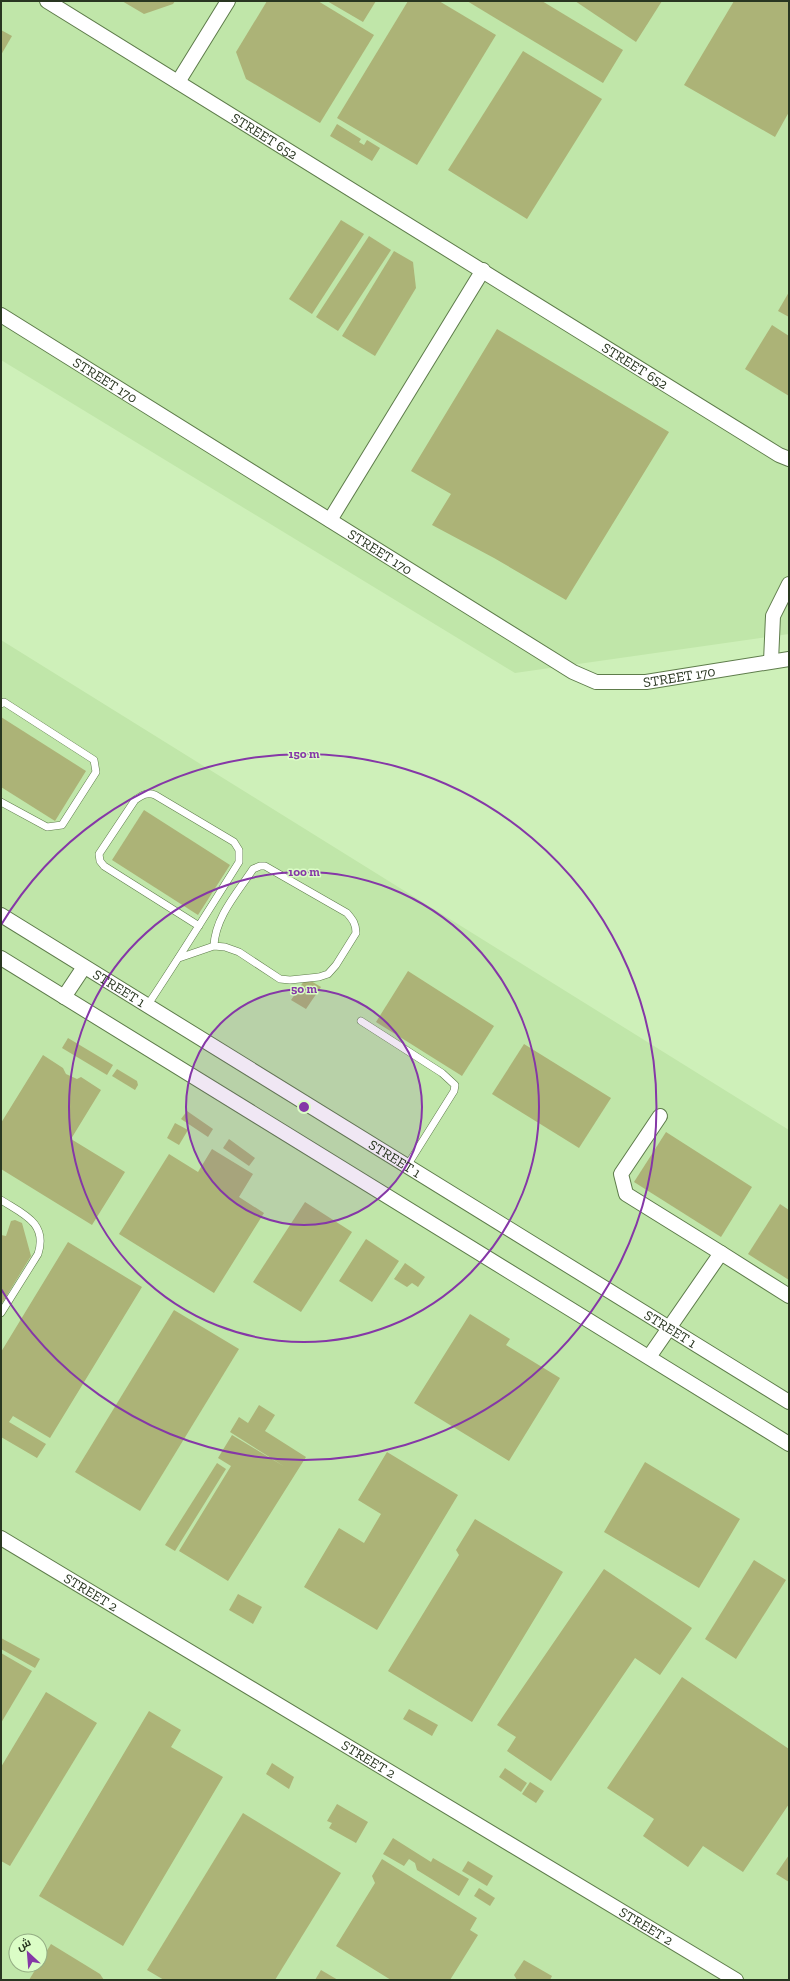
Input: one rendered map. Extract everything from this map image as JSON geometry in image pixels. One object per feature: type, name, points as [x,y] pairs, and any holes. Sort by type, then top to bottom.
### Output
[{"type":"street","name":"STREET 652","points":[[47,1],[789,459]]},
{"type":"street","points":[[178,82],[228,1]]},
{"type":"street","points":[[330,520],[483,270]]},
{"type":"street","name":"STREET 170","points":[[1,316],[573,672],[596,682],[646,682],[789,659]]},
{"type":"street","points":[[771,662],[773,616],[789,584]]},
{"type":"street","name":"STREET 1","points":[[1,914],[84,967],[789,1402]]},
{"type":"street","points":[[1,958],[789,1444]]},
{"type":"street","points":[[64,997],[84,967]]},
{"type":"street","points":[[660,1116],[621,1174],[626,1194],[789,1296]]},
{"type":"street","points":[[650,1357],[668,1328],[721,1253]]},
{"type":"street","name":"STREET 2","points":[[1,1538],[736,1980]]},
{"type":"lane","points":[[1,704],[4,702],[94,760],[96,772],[62,825],[47,827],[1,802]]},
{"type":"lane","points":[[147,1006],[179,958],[199,926],[239,862],[239,850],[234,842],[156,795],[149,793],[141,795],[135,800],[99,854],[100,862],[107,869],[199,926]]},
{"type":"lane","points":[[179,958],[214,946],[225,947],[239,952],[280,979],[290,980],[319,977],[328,974],[336,965],[356,933],[356,928],[354,921],[347,913],[265,866],[260,866],[253,869],[222,917],[214,938],[214,946]]},
{"type":"lane","points":[[361,1021],[442,1074],[456,1085],[454,1091],[407,1166]]},
{"type":"lane","points":[[1,1200],[34,1222],[38,1230],[41,1245],[38,1254],[1,1314]]},
{"type":"shaded area","points":[[1,1],[789,1],[789,634],[515,673],[1,360]]},
{"type":"shaded area","points":[[1,640],[789,1130],[789,1980],[1,1980]]},
{"type":"building","points":[[122,1],[175,1],[173,4],[144,14]]},
{"type":"building","points":[[267,1],[318,1],[374,35],[320,123],[246,79],[236,52]]},
{"type":"building","points":[[327,1],[376,1],[363,22]]},
{"type":"building","points":[[408,1],[439,1],[496,35],[417,165],[337,118]]},
{"type":"building","points":[[467,1],[542,1],[623,50],[603,83]]},
{"type":"building","points":[[575,1],[662,1],[636,42]]},
{"type":"building","points":[[734,1],[789,1],[789,112],[775,137],[684,85]]},
{"type":"building","points":[[1,30],[12,36],[1,55]]},
{"type":"building","points":[[523,51],[602,99],[527,219],[448,170]]},
{"type":"building","points":[[337,124],[361,139],[359,142],[364,145],[367,140],[380,148],[372,161],[330,136]]},
{"type":"building","points":[[341,220],[364,234],[312,314],[289,299]]},
{"type":"building","points":[[369,236],[391,250],[338,331],[316,317]]},
{"type":"building","points":[[394,251],[413,262],[416,288],[375,356],[342,336]]},
{"type":"building","points":[[789,292],[789,317],[778,311]]},
{"type":"building","points":[[772,325],[789,336],[789,396],[745,369]]},
{"type":"building","points":[[497,329],[669,432],[566,600],[494,558],[432,525],[451,494],[411,471]]},
{"type":"building","points":[[1,717],[86,771],[55,821],[1,787]]},
{"type":"building","points":[[144,810],[230,865],[198,915],[112,860]]},
{"type":"building","points":[[408,971],[494,1026],[462,1076],[376,1022]]},
{"type":"building","points":[[306,978],[321,987],[306,1009],[291,1000]]},
{"type":"building","points":[[68,1038],[113,1065],[107,1075],[62,1048]]},
{"type":"building","points":[[524,1044],[611,1098],[579,1148],[492,1094]]},
{"type":"building","points":[[43,1055],[63,1068],[66,1074],[77,1079],[81,1077],[101,1090],[71,1139],[125,1172],[92,1225],[1,1169],[1,1123]]},
{"type":"building","points":[[117,1069],[137,1081],[138,1085],[135,1090],[112,1076]]},
{"type":"building","points":[[187,1111],[213,1129],[208,1137],[181,1119]]},
{"type":"building","points":[[175,1123],[188,1130],[179,1145],[167,1138]]},
{"type":"building","points":[[666,1132],[752,1187],[721,1237],[634,1182]]},
{"type":"building","points":[[229,1139],[255,1158],[249,1166],[223,1148]]},
{"type":"building","points":[[212,1149],[253,1174],[239,1197],[264,1213],[214,1293],[119,1234],[169,1154],[198,1172]]},
{"type":"building","points":[[305,1202],[352,1232],[301,1312],[253,1282]]},
{"type":"building","points":[[780,1204],[789,1210],[789,1280],[748,1254]]},
{"type":"building","points":[[15,1220],[22,1223],[31,1256],[1,1305],[1,1235],[6,1236],[11,1221]]},
{"type":"building","points":[[366,1239],[399,1261],[372,1302],[339,1281]]},
{"type":"building","points":[[68,1242],[142,1287],[50,1438],[13,1416],[9,1422],[46,1444],[37,1458],[1,1437],[1,1352]]},
{"type":"building","points":[[405,1263],[425,1277],[418,1287],[412,1283],[407,1287],[394,1279]]},
{"type":"building","points":[[174,1310],[239,1349],[140,1511],[75,1472]]},
{"type":"building","points":[[470,1314],[510,1339],[506,1345],[560,1378],[509,1461],[414,1403]]},
{"type":"building","points":[[259,1405],[275,1415],[265,1431],[306,1457],[228,1581],[179,1551],[231,1466],[218,1458],[232,1435],[285,1467],[230,1432],[239,1417],[248,1423]]},
{"type":"building","points":[[387,1452],[458,1495],[377,1630],[304,1587],[339,1528],[364,1543],[381,1514],[358,1500]]},
{"type":"building","points":[[645,1462],[740,1519],[699,1588],[604,1532]]},
{"type":"building","points":[[217,1463],[226,1469],[175,1551],[165,1545]]},
{"type":"building","points":[[475,1519],[563,1572],[472,1722],[388,1671],[459,1555],[456,1550]]},
{"type":"building","points":[[754,1560],[786,1580],[736,1659],[705,1639]]},
{"type":"building","points":[[604,1569],[692,1628],[660,1675],[635,1658],[551,1781],[507,1751],[516,1737],[497,1725]]},
{"type":"building","points":[[238,1594],[262,1607],[253,1624],[229,1610]]},
{"type":"building","points":[[1,1638],[40,1659],[35,1668],[1,1649]]},
{"type":"building","points":[[1,1653],[32,1671],[1,1723]]},
{"type":"building","points":[[682,1677],[789,1749],[789,1804],[743,1872],[703,1846],[688,1867],[643,1836],[654,1819],[607,1788]]},
{"type":"building","points":[[46,1692],[97,1723],[10,1866],[1,1861],[1,1767]]},
{"type":"building","points":[[409,1709],[438,1725],[432,1736],[403,1719]]},
{"type":"building","points":[[149,1711],[181,1730],[171,1747],[223,1777],[123,1946],[39,1896]]},
{"type":"building","points":[[272,1763],[294,1777],[289,1789],[266,1774]]},
{"type":"building","points":[[505,1768],[527,1783],[521,1792],[499,1777]]},
{"type":"building","points":[[530,1782],[544,1791],[536,1803],[522,1794]]},
{"type":"building","points":[[337,1804],[368,1822],[356,1843],[329,1828],[332,1823],[327,1821]]},
{"type":"building","points":[[243,1813],[341,1873],[275,1980],[164,1980],[147,1970]]},
{"type":"building","points":[[393,1838],[431,1862],[433,1858],[469,1879],[459,1896],[417,1870],[415,1863],[409,1859],[404,1866],[383,1854]]},
{"type":"building","points":[[789,1855],[789,1882],[776,1874]]},
{"type":"building","points":[[382,1859],[477,1918],[470,1930],[478,1935],[450,1980],[391,1980],[336,1946],[375,1883],[372,1876]]},
{"type":"building","points":[[468,1861],[493,1876],[487,1886],[462,1871]]},
{"type":"building","points":[[479,1888],[495,1898],[490,1906],[474,1896]]},
{"type":"building","points":[[51,1944],[100,1974],[104,1980],[29,1980],[33,1973],[48,1973],[48,1949]]},
{"type":"building","points":[[524,1960],[552,1976],[550,1980],[517,1980],[514,1975]]},
{"type":"building","points":[[321,1970],[338,1980],[315,1980]]}]
